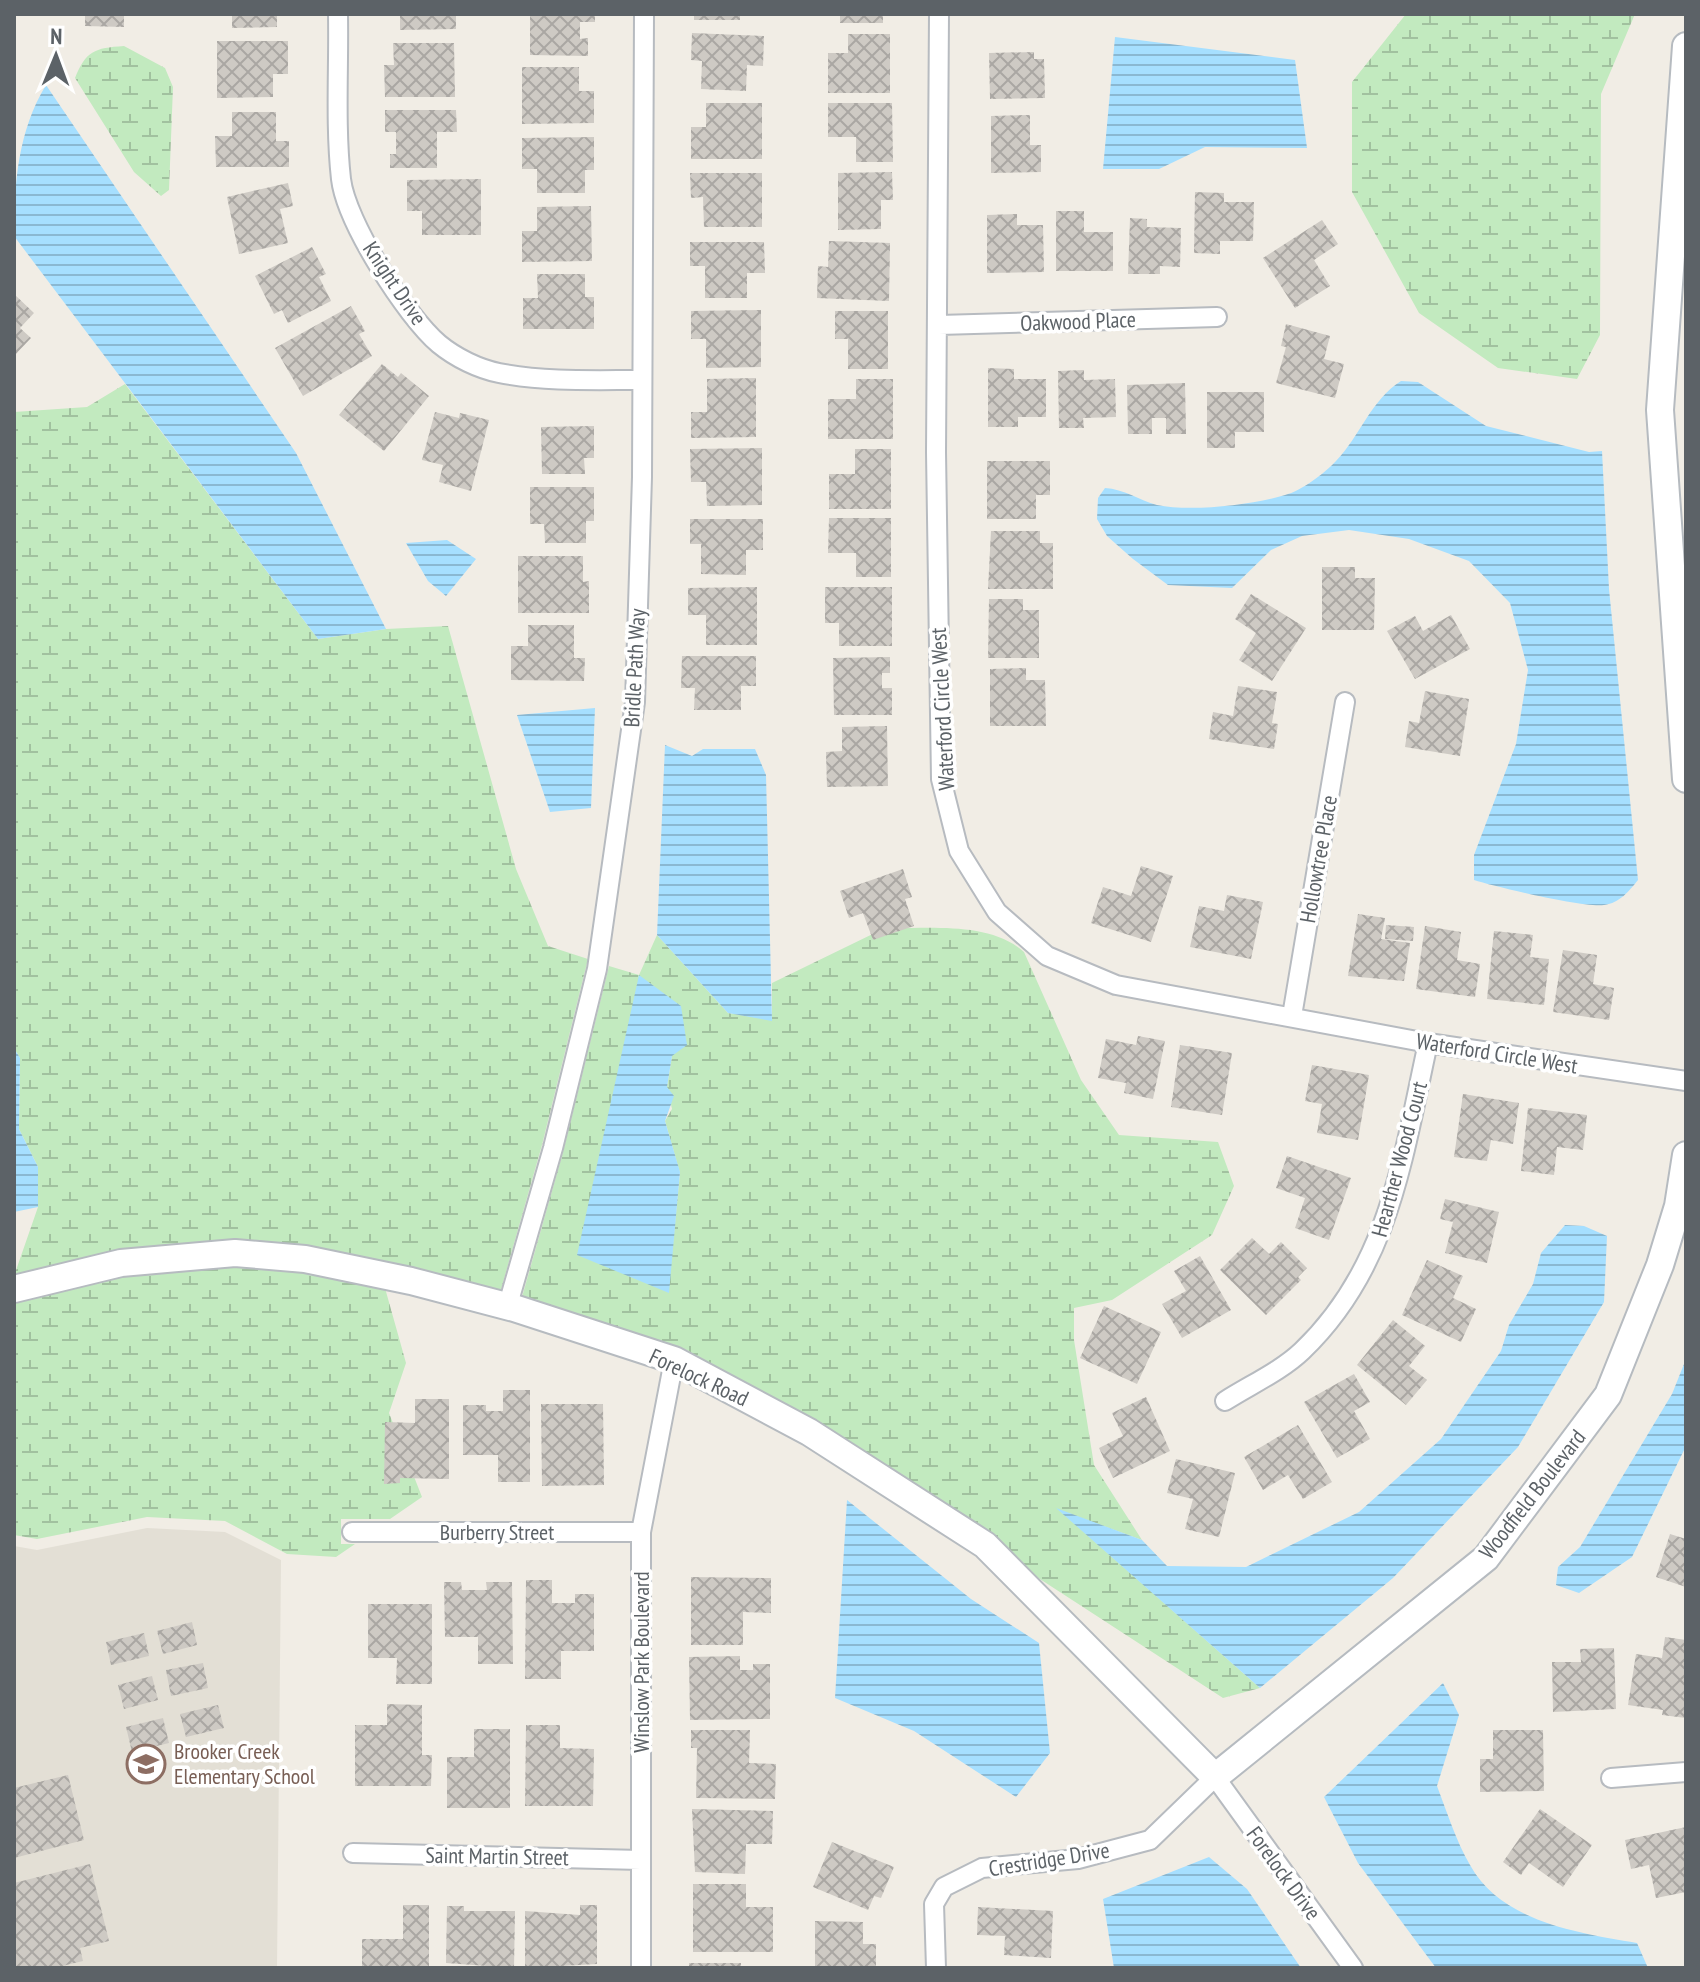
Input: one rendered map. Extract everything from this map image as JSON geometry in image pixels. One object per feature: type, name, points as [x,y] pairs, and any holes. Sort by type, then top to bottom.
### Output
[{"type":"street","name":"Knight Drive","points":[[338,14],[341,181],[352,219],[415,319],[440,345],[463,360],[498,373],[545,379],[639,380]]},
{"type":"street","name":"Bridle Path Way","points":[[507,1308],[553,1148],[594,984],[614,873],[635,702],[642,477],[639,380],[643,333],[644,14]]},
{"type":"street","name":"Waterford Circle West","points":[[939,14],[936,452],[941,779],[959,851],[997,912],[1047,956],[1116,985],[1428,1043],[1686,1081]]},
{"type":"street","points":[[1686,46],[1660,410],[1686,779]]},
{"type":"street","name":"Oakwood Place","points":[[939,325],[1217,317]]},
{"type":"street","name":"Hollowtree Place","points":[[1292,1016],[1345,702]]},
{"type":"street","name":"Hearther Wood Court","points":[[1225,1401],[1301,1352],[1356,1287],[1383,1231],[1428,1043]]},
{"type":"street","name":"Woodfield Boulevard","points":[[1215,1777],[1486,1558],[1608,1395],[1660,1265],[1678,1206],[1686,1155]]},
{"type":"street","name":"Forelock Road","points":[[14,1289],[121,1263],[235,1253],[321,1262],[411,1281],[674,1360],[809,1432],[985,1545],[1215,1777]]},
{"type":"street","name":"Winslow Park Boulevard","points":[[641,1968],[641,1532],[674,1360]]},
{"type":"street","name":"Burberry Street","points":[[352,1532],[641,1532]]},
{"type":"street","points":[[1611,1778],[1686,1772]]},
{"type":"street","name":"Crestridge Drive","points":[[936,1968],[934,1904],[944,1887],[982,1868],[1078,1859],[1150,1840],[1215,1777]]},
{"type":"street","name":"Forelock Drive","points":[[1215,1777],[1353,1968]]},
{"type":"street","name":"Saint Martin Street","points":[[353,1853],[641,1860]]},
{"type":"shaded area","name":"Brooker Creek Elementary School","points":[[147,1528],[225,1532],[281,1560],[277,1968],[14,1968],[14,1546],[37,1550]]},
{"type":"green space","points":[[1406,14],[1635,14],[1601,94],[1600,335],[1577,379],[1498,368],[1419,313],[1352,192],[1352,82]]},
{"type":"green space","points":[[124,46],[165,68],[173,87],[169,190],[161,196],[134,172],[75,78],[92,53]]},
{"type":"green space","points":[[125,384],[318,639],[386,629],[448,626],[516,869],[548,946],[588,959],[542,1145],[500,1293],[236,1241],[120,1250],[14,1276],[38,1207],[38,1167],[19,1129],[20,1058],[14,1048],[14,412],[87,407]]},
{"type":"green space","points":[[885,928],[958,929],[994,935],[1024,952],[1081,1080],[1119,1135],[1218,1142],[1234,1186],[1212,1235],[1112,1300],[1074,1308],[1074,1340],[1094,1465],[1142,1540],[1059,1510],[1260,1688],[1223,1698],[687,1350],[522,1297],[563,1152],[609,966],[639,975],[657,935],[728,1013],[772,1020],[772,983]],"holes":[[[639,975],[672,1056],[667,1087],[672,1109],[665,1121],[680,1173],[668,1293]]]},
{"type":"green space","points":[[235,1266],[304,1272],[385,1288],[406,1363],[389,1413],[422,1497],[390,1519],[341,1519],[341,1544],[355,1544],[336,1557],[287,1554],[225,1521],[147,1517],[37,1539],[14,1535],[14,1301],[122,1275]]},
{"type":"water","points":[[1115,37],[1295,60],[1307,148],[1205,147],[1159,169],[1103,169]]},
{"type":"water","points":[[46,85],[296,453],[386,629],[318,639],[14,236],[15,197],[24,139]]},
{"type":"water","points":[[1401,381],[1418,382],[1486,426],[1589,452],[1602,451],[1609,589],[1638,880],[1615,902],[1604,905],[1578,903],[1474,880],[1474,855],[1516,744],[1528,670],[1510,603],[1469,561],[1409,539],[1349,530],[1302,536],[1271,550],[1232,588],[1168,585],[1107,536],[1097,519],[1098,498],[1105,488],[1119,490],[1157,505],[1187,508],[1239,504],[1291,493],[1336,461],[1382,398]]},
{"type":"water","points":[[447,540],[476,559],[446,596],[428,581],[406,543]]},
{"type":"water","points":[[595,708],[591,808],[550,812],[517,715]]},
{"type":"water","points":[[665,745],[692,756],[703,749],[755,749],[766,775],[772,1021],[728,1013],[657,935]]},
{"type":"water","points":[[639,975],[681,1006],[687,1045],[672,1056],[667,1087],[674,1096],[665,1121],[680,1172],[669,1293],[577,1255]]},
{"type":"water","points":[[14,1048],[20,1058],[19,1129],[38,1167],[38,1207],[14,1212]]},
{"type":"water","points":[[1565,1225],[1584,1226],[1607,1236],[1604,1302],[1518,1447],[1393,1578],[1260,1688],[1056,1508],[1142,1540],[1167,1566],[1246,1567],[1359,1512],[1441,1439],[1501,1351],[1509,1325],[1533,1284],[1541,1253]]},
{"type":"water","points":[[1686,1359],[1686,1446],[1632,1557],[1579,1593],[1556,1585],[1558,1567],[1580,1547],[1672,1394]]},
{"type":"water","points":[[847,1500],[971,1599],[1039,1643],[1050,1753],[1016,1797],[914,1731],[835,1698]]},
{"type":"water","points":[[1443,1683],[1459,1715],[1437,1786],[1470,1865],[1501,1900],[1521,1912],[1567,1929],[1637,1943],[1648,1968],[1436,1968],[1358,1863],[1324,1797]]},
{"type":"water","points":[[1209,1857],[1247,1889],[1301,1968],[1114,1968],[1103,1899]]},
{"type":"building","points":[[85,14],[124,14],[124,27],[85,26]]},
{"type":"building","points":[[232,14],[277,14],[277,27],[232,28]]},
{"type":"building","points":[[400,14],[456,14],[456,29],[400,30]]},
{"type":"building","points":[[530,14],[595,14],[595,22],[580,22],[580,39],[588,38],[588,56],[530,55]]},
{"type":"building","points":[[694,14],[740,14],[740,20],[694,20]]},
{"type":"building","points":[[840,14],[883,14],[883,23],[840,23]]},
{"type":"building","points":[[692,33],[764,36],[763,66],[747,65],[746,91],[701,89],[702,61],[691,60]]},
{"type":"building","points":[[848,34],[890,34],[890,93],[828,93],[828,53],[848,53]]},
{"type":"building","points":[[217,41],[288,41],[288,74],[273,74],[273,97],[217,98]]},
{"type":"building","points":[[393,43],[454,43],[455,97],[385,97],[384,65],[394,65]]},
{"type":"building","points":[[1034,52],[1034,59],[1044,59],[1045,98],[990,99],[989,53]]},
{"type":"building","points":[[522,67],[579,67],[579,91],[594,91],[594,123],[522,124]]},
{"type":"building","points":[[706,103],[762,103],[762,159],[691,159],[691,127],[706,127]]},
{"type":"building","points":[[828,103],[892,103],[893,162],[856,162],[856,137],[828,137]]},
{"type":"building","points":[[385,110],[456,110],[457,132],[437,132],[437,168],[390,168],[390,154],[396,154],[396,132],[385,132]]},
{"type":"building","points":[[232,112],[276,112],[276,141],[289,141],[289,167],[216,167],[215,136],[232,136]]},
{"type":"building","points":[[1030,115],[1030,145],[1041,145],[1041,172],[991,173],[991,116]]},
{"type":"building","points":[[594,137],[594,170],[585,170],[585,193],[537,193],[537,169],[522,169],[522,138]]},
{"type":"building","points":[[892,172],[893,200],[881,200],[881,229],[838,230],[838,173]]},
{"type":"building","points":[[690,173],[762,173],[762,227],[704,227],[703,197],[691,198]]},
{"type":"building","points":[[481,179],[481,235],[422,235],[422,211],[407,211],[407,180]]},
{"type":"building","points":[[288,183],[293,206],[280,209],[288,243],[239,254],[227,197]]},
{"type":"building","points":[[1195,192],[1224,193],[1224,202],[1254,202],[1253,241],[1220,241],[1220,254],[1194,253]]},
{"type":"building","points":[[591,206],[592,261],[522,262],[522,231],[537,231],[537,207]]},
{"type":"building","points":[[1056,211],[1084,211],[1084,232],[1113,232],[1113,271],[1056,271]]},
{"type":"building","points":[[1017,214],[1017,225],[1043,225],[1044,272],[987,273],[987,215]]},
{"type":"building","points":[[1130,218],[1147,219],[1147,227],[1181,228],[1180,267],[1160,266],[1160,274],[1128,274]]},
{"type":"building","points":[[1322,220],[1338,244],[1314,260],[1330,286],[1295,308],[1263,258]]},
{"type":"building","points":[[829,241],[890,243],[889,301],[817,298],[818,266],[828,267]]},
{"type":"building","points":[[690,242],[764,242],[765,273],[747,273],[747,298],[705,298],[705,266],[690,266]]},
{"type":"building","points":[[312,247],[326,274],[319,277],[331,301],[288,323],[282,310],[274,314],[255,276]]},
{"type":"building","points":[[537,274],[585,274],[585,297],[594,297],[594,329],[523,329],[523,298],[538,298]]},
{"type":"building","points":[[14,294],[34,313],[20,328],[31,338],[14,356]]},
{"type":"building","points":[[351,306],[365,331],[359,334],[372,356],[303,396],[275,348]]},
{"type":"building","points":[[761,310],[761,367],[706,368],[706,339],[691,339],[691,311]]},
{"type":"building","points":[[835,311],[888,311],[888,369],[848,369],[848,339],[835,339]]},
{"type":"building","points":[[1286,324],[1330,336],[1324,359],[1344,364],[1335,398],[1276,383],[1286,347],[1281,346]]},
{"type":"building","points":[[382,364],[398,377],[401,373],[429,396],[384,451],[339,415]]},
{"type":"building","points":[[988,368],[1014,369],[1014,379],[1046,379],[1046,417],[1018,417],[1018,427],[988,427]]},
{"type":"building","points":[[1084,370],[1084,380],[1115,379],[1116,417],[1083,418],[1084,428],[1059,428],[1058,371]]},
{"type":"building","points":[[756,378],[756,437],[691,438],[691,412],[707,412],[707,379]]},
{"type":"building","points":[[856,379],[893,379],[893,439],[828,439],[828,399],[856,399]]},
{"type":"building","points":[[1185,383],[1186,434],[1166,434],[1166,418],[1152,418],[1152,434],[1128,434],[1127,385]]},
{"type":"building","points":[[1207,392],[1264,392],[1264,432],[1235,432],[1235,448],[1207,448]]},
{"type":"building","points":[[435,412],[459,418],[460,413],[489,420],[471,491],[439,482],[443,465],[422,460]]},
{"type":"building","points":[[594,426],[594,458],[584,458],[585,474],[542,474],[541,427]]},
{"type":"building","points":[[762,448],[762,505],[707,506],[706,482],[691,482],[690,449]]},
{"type":"building","points":[[855,449],[891,449],[891,509],[829,509],[829,474],[855,474]]},
{"type":"building","points":[[987,461],[1050,461],[1050,495],[1036,495],[1036,519],[987,519]]},
{"type":"building","points":[[530,487],[594,487],[594,521],[586,521],[586,543],[545,543],[544,524],[530,524]]},
{"type":"building","points":[[829,518],[891,518],[891,577],[856,577],[856,553],[828,553]]},
{"type":"building","points":[[690,519],[763,519],[763,550],[746,550],[746,575],[701,574],[701,544],[690,544]]},
{"type":"building","points":[[991,531],[1040,531],[1040,543],[1053,543],[1053,589],[988,589]]},
{"type":"building","points":[[518,556],[583,556],[583,582],[589,581],[589,613],[518,613]]},
{"type":"building","points":[[1322,567],[1355,567],[1355,578],[1375,578],[1374,630],[1322,630]]},
{"type":"building","points":[[757,587],[757,645],[706,645],[706,615],[688,615],[688,588]]},
{"type":"building","points":[[825,587],[892,587],[892,646],[839,646],[839,623],[825,623]]},
{"type":"building","points":[[1251,594],[1306,628],[1272,681],[1239,660],[1256,633],[1235,619]]},
{"type":"building","points":[[989,599],[1023,599],[1023,610],[1039,610],[1039,658],[988,658]]},
{"type":"building","points":[[1451,615],[1470,649],[1415,679],[1387,631],[1415,616],[1423,631]]},
{"type":"building","points":[[528,625],[574,625],[574,658],[585,658],[584,681],[511,680],[511,646],[528,646]]},
{"type":"building","points":[[682,656],[756,656],[756,686],[741,686],[741,710],[694,710],[695,688],[681,688]]},
{"type":"building","points":[[890,657],[890,673],[882,673],[882,688],[892,688],[892,715],[834,715],[833,658]]},
{"type":"building","points":[[1026,668],[1026,680],[1045,680],[1046,726],[990,726],[990,669]]},
{"type":"building","points":[[1238,686],[1277,692],[1272,723],[1278,724],[1274,749],[1209,739],[1213,712],[1233,716]]},
{"type":"building","points":[[1425,691],[1469,699],[1460,756],[1405,747],[1409,721],[1419,723]]},
{"type":"building","points":[[887,726],[888,786],[827,787],[826,752],[842,751],[842,727]]},
{"type":"building","points":[[1141,866],[1173,876],[1151,942],[1091,923],[1103,887],[1131,896]]},
{"type":"building","points":[[903,869],[912,897],[905,899],[914,926],[873,940],[863,913],[849,918],[840,891]]},
{"type":"building","points":[[1227,895],[1263,902],[1251,959],[1190,947],[1199,906],[1224,911]]},
{"type":"building","points":[[1358,914],[1385,918],[1381,939],[1410,943],[1404,981],[1348,976]]},
{"type":"building","points":[[1386,925],[1414,927],[1413,941],[1385,939]]},
{"type":"building","points":[[1425,926],[1461,932],[1457,960],[1480,964],[1475,997],[1416,989]]},
{"type":"building","points":[[1494,931],[1533,935],[1530,957],[1549,959],[1544,1005],[1487,999]]},
{"type":"building","points":[[1563,950],[1597,955],[1593,984],[1614,988],[1609,1020],[1553,1012]]},
{"type":"building","points":[[1138,1036],[1165,1041],[1153,1099],[1124,1093],[1126,1083],[1098,1078],[1106,1039],[1136,1045]]},
{"type":"building","points":[[1180,1045],[1232,1053],[1222,1115],[1171,1107]]},
{"type":"building","points":[[1312,1065],[1369,1075],[1358,1140],[1317,1133],[1322,1104],[1305,1101]]},
{"type":"building","points":[[1463,1094],[1519,1103],[1513,1144],[1491,1140],[1487,1161],[1454,1157]]},
{"type":"building","points":[[1528,1108],[1587,1115],[1583,1150],[1557,1147],[1554,1175],[1521,1171]]},
{"type":"building","points":[[1287,1156],[1351,1178],[1329,1240],[1295,1228],[1305,1198],[1276,1188]]},
{"type":"building","points":[[1445,1199],[1499,1212],[1487,1263],[1445,1253],[1453,1222],[1440,1219]]},
{"type":"building","points":[[1252,1238],[1269,1254],[1281,1242],[1307,1268],[1298,1277],[1301,1280],[1266,1315],[1220,1270]]},
{"type":"building","points":[[1200,1256],[1231,1310],[1182,1338],[1162,1304],[1186,1291],[1174,1271]]},
{"type":"building","points":[[1427,1260],[1463,1276],[1453,1298],[1476,1309],[1461,1342],[1402,1315]]},
{"type":"building","points":[[1104,1306],[1161,1332],[1137,1384],[1080,1358]]},
{"type":"building","points":[[1393,1320],[1425,1346],[1409,1366],[1427,1380],[1406,1405],[1357,1365]]},
{"type":"building","points":[[1354,1374],[1370,1402],[1354,1411],[1370,1439],[1337,1458],[1304,1402]]},
{"type":"building","points":[[503,1390],[530,1390],[530,1482],[498,1482],[498,1455],[463,1455],[463,1405],[486,1405],[486,1411],[503,1411]]},
{"type":"building","points":[[1146,1397],[1170,1451],[1113,1478],[1099,1448],[1123,1436],[1112,1413]]},
{"type":"building","points":[[415,1399],[449,1399],[449,1479],[400,1478],[400,1483],[384,1484],[385,1422],[415,1423]]},
{"type":"building","points":[[541,1404],[603,1404],[604,1485],[542,1486]]},
{"type":"building","points":[[1298,1425],[1332,1482],[1303,1499],[1288,1475],[1263,1490],[1244,1457]]},
{"type":"building","points":[[1176,1459],[1235,1473],[1219,1537],[1185,1529],[1193,1499],[1167,1493]]},
{"type":"building","points":[[1670,1534],[1686,1539],[1686,1587],[1656,1577]]},
{"type":"building","points":[[691,1577],[771,1578],[771,1613],[743,1612],[743,1645],[691,1645]]},
{"type":"building","points":[[526,1580],[552,1580],[552,1603],[575,1603],[575,1594],[594,1594],[594,1651],[561,1651],[561,1679],[525,1679]]},
{"type":"building","points":[[444,1582],[461,1582],[462,1590],[487,1590],[486,1582],[512,1582],[513,1664],[478,1664],[478,1637],[445,1637]]},
{"type":"building","points":[[368,1604],[432,1604],[432,1684],[396,1684],[397,1658],[368,1658]]},
{"type":"building","points":[[192,1622],[197,1645],[163,1654],[157,1631]]},
{"type":"building","points":[[144,1633],[149,1656],[111,1665],[106,1642]]},
{"type":"building","points":[[1665,1637],[1686,1640],[1686,1718],[1662,1715],[1663,1710],[1628,1705],[1636,1654],[1662,1658]]},
{"type":"building","points":[[1614,1648],[1616,1709],[1553,1712],[1552,1662],[1581,1662],[1580,1649]]},
{"type":"building","points":[[740,1656],[740,1670],[753,1670],[753,1664],[770,1664],[770,1719],[690,1720],[689,1657]]},
{"type":"building","points":[[203,1663],[208,1688],[171,1696],[166,1670]]},
{"type":"building","points":[[152,1676],[158,1700],[124,1709],[118,1685]]},
{"type":"building","points":[[387,1704],[422,1705],[422,1755],[432,1755],[431,1786],[355,1786],[355,1725],[387,1725]]},
{"type":"building","points":[[218,1705],[224,1728],[186,1737],[180,1714]]},
{"type":"building","points":[[163,1718],[169,1743],[132,1752],[126,1727]]},
{"type":"building","points":[[526,1725],[560,1725],[560,1748],[594,1749],[593,1806],[525,1806]]},
{"type":"building","points":[[474,1729],[510,1729],[510,1808],[447,1808],[447,1757],[474,1757]]},
{"type":"building","points":[[691,1730],[750,1730],[749,1763],[776,1764],[775,1799],[696,1798],[697,1748],[691,1748]]},
{"type":"building","points":[[1493,1730],[1543,1730],[1544,1791],[1480,1792],[1480,1759],[1493,1759]]},
{"type":"building","points":[[68,1775],[84,1840],[14,1858],[14,1788]]},
{"type":"building","points":[[692,1809],[773,1811],[772,1844],[746,1844],[745,1874],[695,1872]]},
{"type":"building","points":[[1540,1809],[1592,1845],[1563,1887],[1529,1863],[1521,1875],[1503,1862]]},
{"type":"building","points":[[1686,1827],[1686,1892],[1656,1898],[1649,1865],[1631,1869],[1625,1840]]},
{"type":"building","points":[[832,1842],[894,1867],[881,1898],[874,1896],[868,1910],[813,1887]]},
{"type":"building","points":[[90,1864],[109,1941],[80,1948],[83,1961],[54,1968],[14,1968],[14,1883]]},
{"type":"building","points":[[693,1884],[746,1884],[746,1907],[773,1907],[773,1952],[693,1952]]},
{"type":"building","points":[[403,1905],[429,1905],[429,1968],[362,1968],[362,1939],[403,1939]]},
{"type":"building","points":[[580,1905],[597,1905],[597,1964],[525,1968],[525,1911],[580,1915]]},
{"type":"building","points":[[447,1906],[464,1906],[464,1911],[515,1911],[514,1968],[446,1963]]},
{"type":"building","points":[[978,1907],[1053,1911],[1051,1958],[1004,1955],[1005,1936],[977,1935]]},
{"type":"building","points":[[815,1921],[863,1922],[863,1944],[876,1944],[876,1968],[815,1968]]},
{"type":"building","points":[[689,1963],[741,1963],[741,1968],[689,1968]]},
{"type":"place","name":"Brooker Creek Elementary School","points":[[146,1764]]}]
